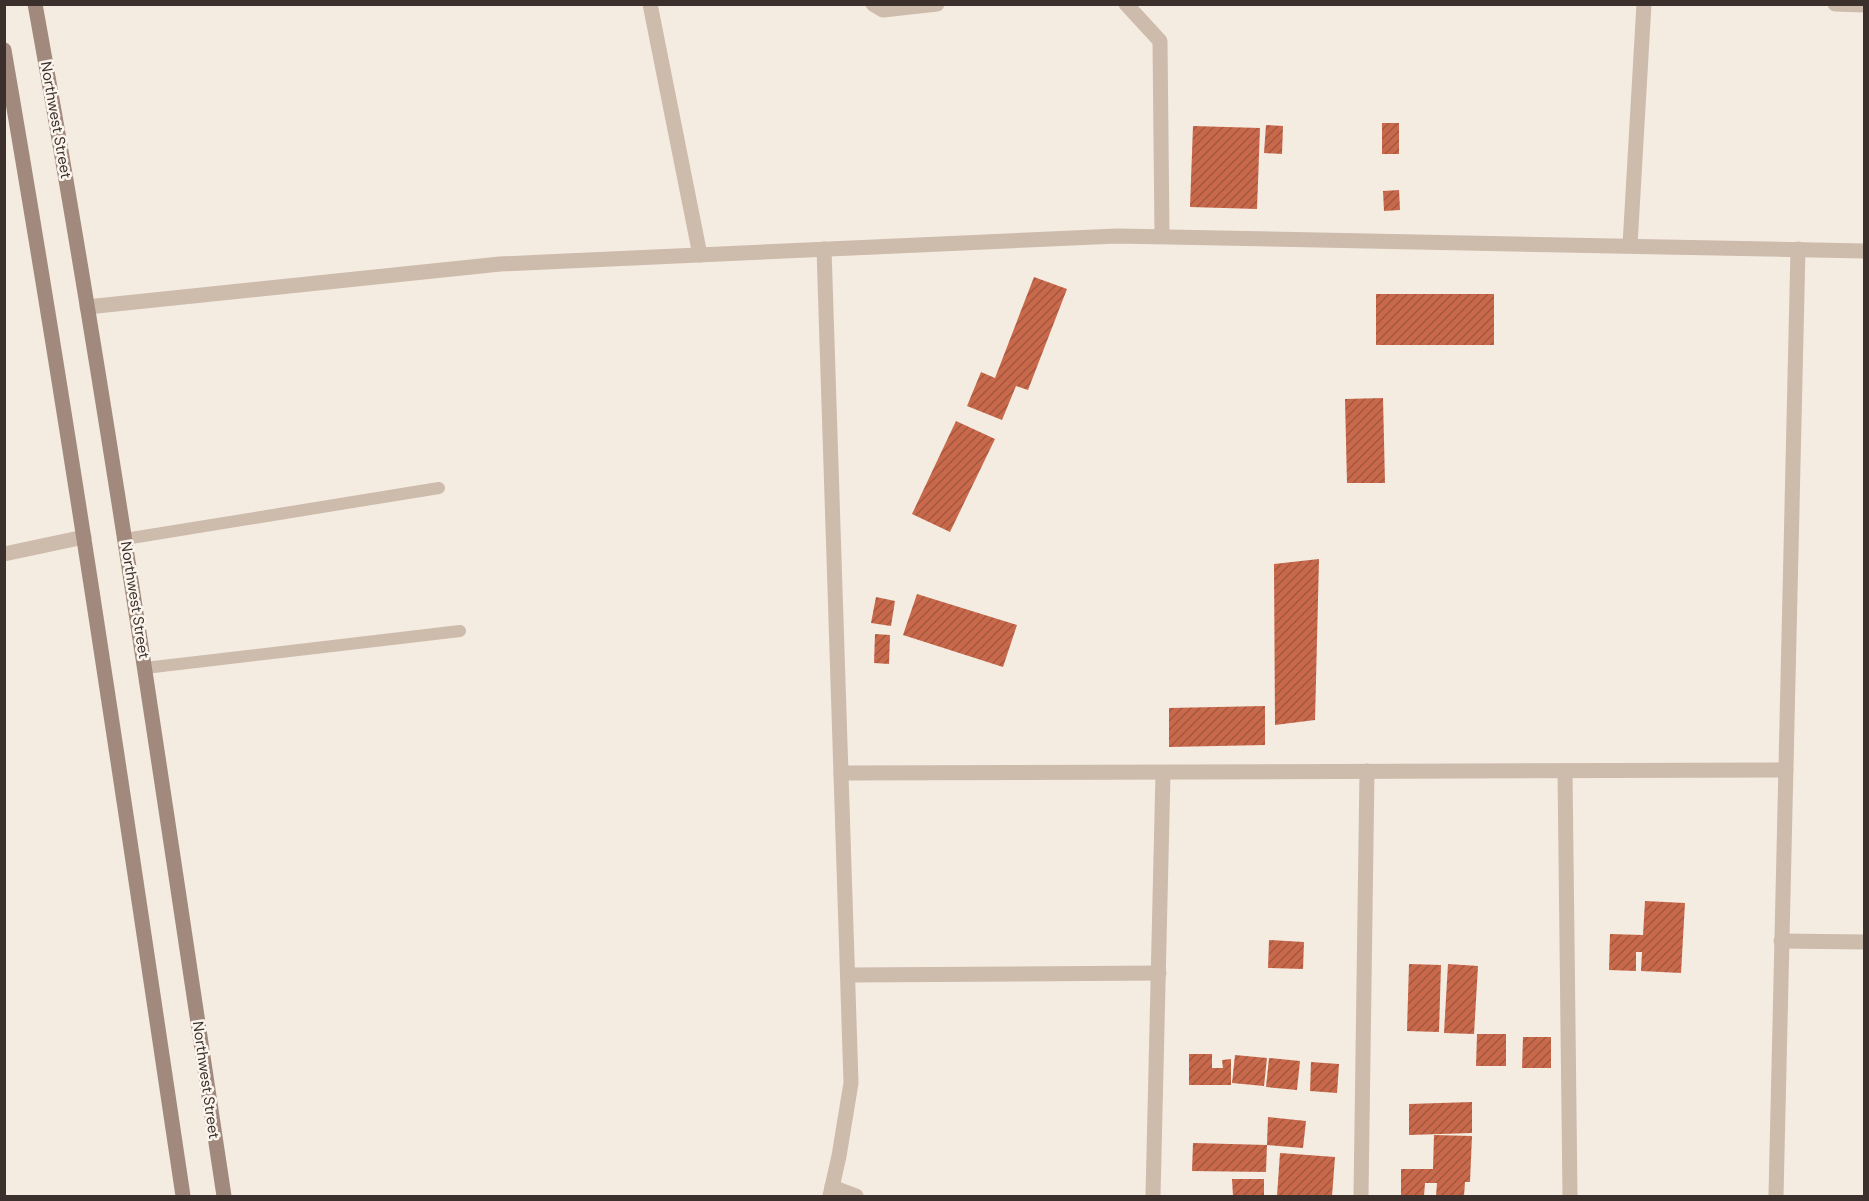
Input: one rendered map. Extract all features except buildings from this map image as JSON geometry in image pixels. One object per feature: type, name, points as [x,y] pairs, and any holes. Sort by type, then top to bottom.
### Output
[{"type":"main road","name":"Northwest Street","points":[[35,4],[125,538],[224,1197]]},
{"type":"main road","points":[[4,50],[40,256],[84,537],[183,1197]]},
{"type":"street","points":[[650,4],[700,255]]},
{"type":"street","points":[[873,4],[883,10],[937,4]]},
{"type":"street","points":[[1126,4],[1160,41],[1161,236]]},
{"type":"street","points":[[1630,245],[1644,4]]},
{"type":"street","points":[[1835,4],[1864,5]]},
{"type":"street","points":[[87,307],[500,264],[1117,236],[1864,251]]},
{"type":"street","points":[[824,249],[851,1083],[831,1192],[856,1197]]},
{"type":"street","points":[[1776,1197],[1798,249]]},
{"type":"street","points":[[4,554],[84,537]]},
{"type":"street","points":[[841,773],[1786,770]]},
{"type":"street","points":[[1361,1197],[1367,771]]},
{"type":"street","points":[[1565,771],[1570,1197]]},
{"type":"street","points":[[1154,1197],[1163,772]]},
{"type":"street","points":[[1781,941],[1864,942]]},
{"type":"street","points":[[848,975],[1159,973]]},
{"type":"lane","points":[[125,538],[439,488]]},
{"type":"lane","points":[[145,668],[460,631]]}]
